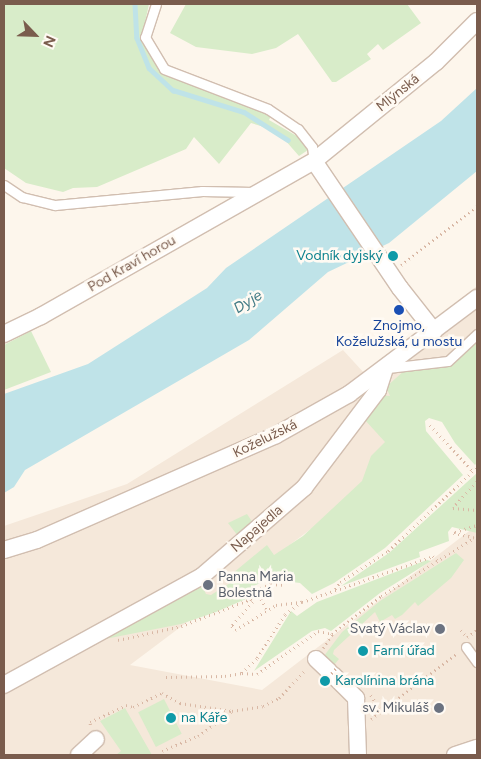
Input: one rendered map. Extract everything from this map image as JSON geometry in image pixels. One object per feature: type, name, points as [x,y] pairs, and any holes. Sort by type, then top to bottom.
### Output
[{"type":"street","name":"Mlýnská","points":[[259,192],[314,161],[436,62],[477,21]]},
{"type":"street","points":[[314,161],[387,269],[434,331]]},
{"type":"street","name":"Pod Kraví horou","points":[[4,334],[41,316],[259,192]]},
{"type":"street","name":"Koželužská","points":[[4,550],[37,540],[276,435],[349,394],[477,298]]},
{"type":"street","name":"Napajedla","points":[[4,685],[202,576],[304,488],[378,390],[385,368]]},
{"type":"street","points":[[316,659],[356,698],[359,728],[358,755]]},
{"type":"street","points":[[79,755],[96,739]]},
{"type":"street","points":[[455,755],[477,748]]},
{"type":"lane","points":[[156,4],[145,37],[164,69],[268,109],[298,129],[312,147],[314,161]]},
{"type":"lane","points":[[4,185],[22,197],[55,205],[202,192],[259,192]]},
{"type":"lane","points":[[385,368],[448,361],[477,334]]},
{"type":"lane","points":[[466,647],[477,662]]},
{"type":"path","points":[[387,269],[477,206]]},
{"type":"path","points":[[430,425],[470,471],[477,467]]},
{"type":"path","points":[[334,589],[340,582],[388,551],[477,467]]},
{"type":"path","points":[[477,482],[453,508],[477,510]]},
{"type":"path","points":[[166,677],[257,674],[318,630],[332,634],[380,596],[474,538],[453,533],[477,526]]},
{"type":"path","points":[[242,673],[257,659],[285,615],[302,602],[334,589],[433,556],[437,560]]},
{"type":"path","points":[[266,609],[256,590],[271,584],[286,585]]},
{"type":"path","points":[[114,641],[181,626],[251,599],[253,602],[232,626],[235,630],[266,609],[288,601],[302,602]]},
{"type":"path","points":[[461,630],[467,637],[477,630]]},
{"type":"path","points":[[359,728],[466,647]]},
{"type":"path","points":[[96,739],[90,722],[126,705],[133,707],[162,693],[180,703],[232,711],[263,706],[279,698],[316,659]]},
{"type":"path","points":[[161,755],[162,751],[198,736],[232,711]]},
{"type":"shaded area","points":[[477,286],[477,331],[390,435],[364,489],[130,665],[262,690],[477,525],[477,755],[4,755],[4,526],[127,484],[343,350],[365,374]]},
{"type":"green space","points":[[4,4],[149,4],[141,41],[166,73],[273,112],[269,120],[314,146],[299,156],[277,131],[251,123],[219,164],[194,137],[186,149],[97,187],[73,188],[63,192],[26,183],[4,168]]},
{"type":"green space","points":[[186,4],[407,4],[421,23],[383,50],[378,44],[367,54],[371,59],[336,82],[332,82],[298,34],[276,48],[252,54],[196,47],[170,33]]},
{"type":"green space","points":[[31,331],[51,372],[4,390],[4,345]]},
{"type":"green space","points":[[477,340],[477,463],[475,465],[455,443],[442,422],[429,418],[425,421],[426,431],[463,475],[385,548],[334,583],[312,594],[300,583],[268,579],[252,587],[255,595],[216,612],[181,624],[90,642],[201,583],[206,594],[211,595],[230,583],[227,578],[267,545],[274,555],[303,536],[362,481],[371,456],[385,442],[364,419],[380,395],[390,396],[386,387],[405,370],[449,366]]},
{"type":"green space","points":[[477,473],[477,533],[452,527],[448,532],[449,541],[419,552],[420,557],[341,586],[389,553]]},
{"type":"green space","points":[[247,514],[253,523],[238,536],[228,523]]},
{"type":"green space","points":[[456,553],[464,560],[451,578],[418,606],[415,602],[395,619],[392,615],[380,622],[375,612],[334,650],[333,654],[339,659],[334,665],[324,656],[342,632],[380,601]]},
{"type":"green space","points":[[427,560],[431,561],[380,593],[331,631],[325,628],[312,631],[254,671],[291,611],[297,616],[317,602]]},
{"type":"green space","points":[[164,699],[182,734],[156,747],[138,712]]},
{"type":"green space","points":[[125,708],[152,755],[116,755],[121,751],[100,721]]},
{"type":"water","name":"Dyje","points":[[477,88],[477,171],[389,243],[328,272],[249,340],[25,470],[14,487],[4,493],[4,394],[88,364],[207,288],[226,268],[441,121]]},
{"type":"waterway","points":[[135,4],[137,38],[149,68],[173,90],[244,112],[288,140]]},
{"type":"place","name":"Vodník dyjský","points":[[393,256]]},
{"type":"place","name":"Znojmo, Koželužská, u mostu","points":[[399,310]]},
{"type":"place","name":"Panna Maria Bolestná","points":[[208,585]]},
{"type":"place","name":"Svatý Václav","points":[[440,629]]},
{"type":"place","name":"Farní úřad","points":[[363,651]]},
{"type":"place","name":"Karolínina brána","points":[[325,681]]},
{"type":"place","name":"sv. Mikuláš","points":[[439,708]]},
{"type":"place","name":"na Káře","points":[[171,718]]}]
